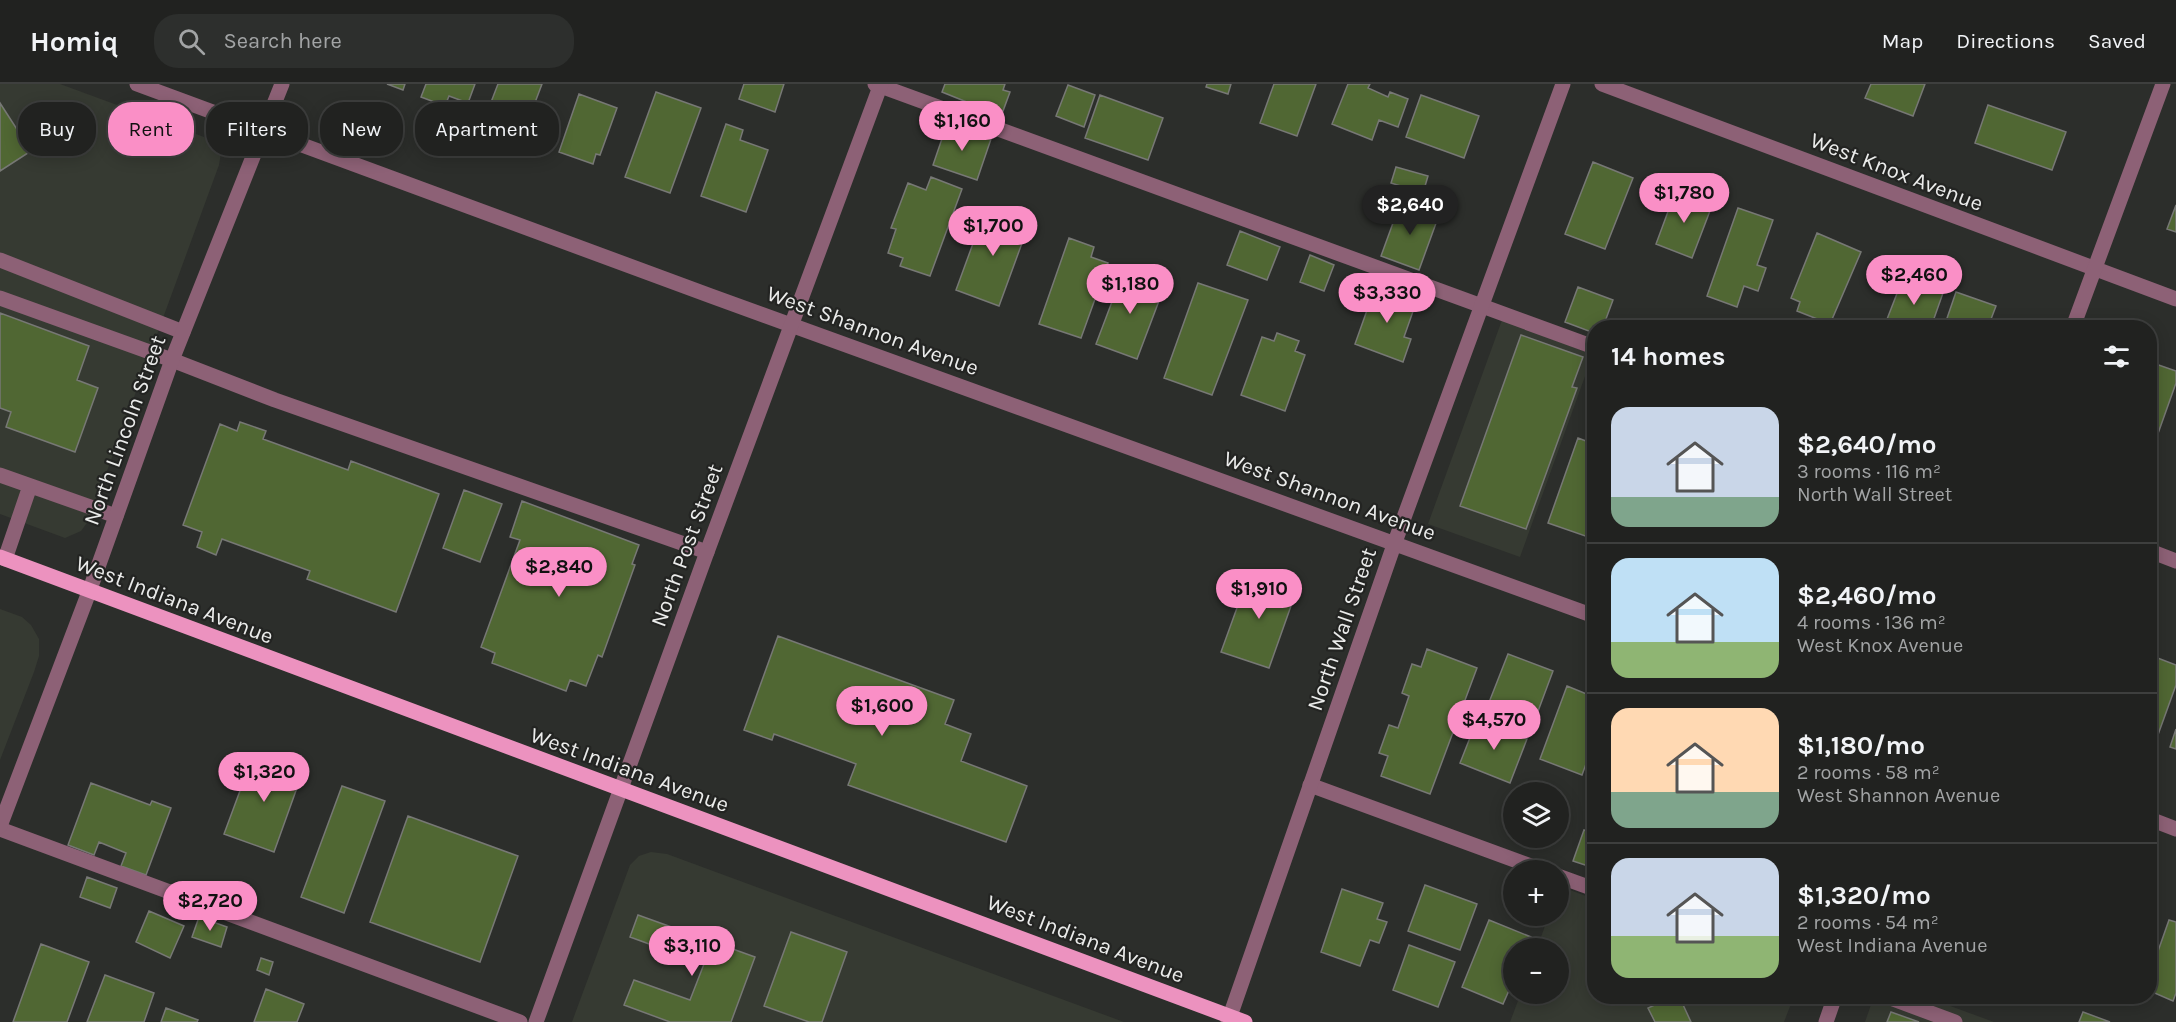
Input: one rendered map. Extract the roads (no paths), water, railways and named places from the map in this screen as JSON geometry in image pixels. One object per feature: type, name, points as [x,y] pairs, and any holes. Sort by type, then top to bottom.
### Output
[{"type":"main road","name":"West Indiana Avenue","points":[[3,558],[1229,1019],[1245,1022]]},
{"type":"street","name":"West Shannon Avenue","points":[[137,84],[206,109]]},
{"type":"street","name":"North Lincoln Street","points":[[275,102],[282,84]]},
{"type":"street","name":"North Wall Street","points":[[1229,1019],[1395,542],[1563,84]]},
{"type":"street","name":"West Knox Avenue","points":[[1602,84],[2176,299]]},
{"type":"street","points":[[2076,320],[2163,84]]},
{"type":"street","points":[[879,85],[1587,344]]},
{"type":"street","name":"North Post Street","points":[[536,1022],[879,85]]},
{"type":"street","name":"West Shannon Avenue","points":[[308,147],[791,325],[1587,613]]},
{"type":"street","name":"North Lincoln Street","points":[[0,827],[89,592],[172,360],[255,156]]},
{"type":"street","points":[[0,260],[183,332]]},
{"type":"street","points":[[0,298],[275,400],[707,552]]},
{"type":"street","points":[[0,475],[116,516]]},
{"type":"street","points":[[3,558],[30,486]]},
{"type":"street","points":[[2157,554],[2176,561]]},
{"type":"street","points":[[1310,785],[1515,860]]},
{"type":"street","points":[[2157,822],[2176,829]]},
{"type":"street","points":[[0,827],[520,1022]]},
{"type":"street","points":[[1569,880],[1587,886]]},
{"type":"street","points":[[1826,1022],[1832,1004]]},
{"type":"street","points":[[1907,1004],[1955,1022]]}]
